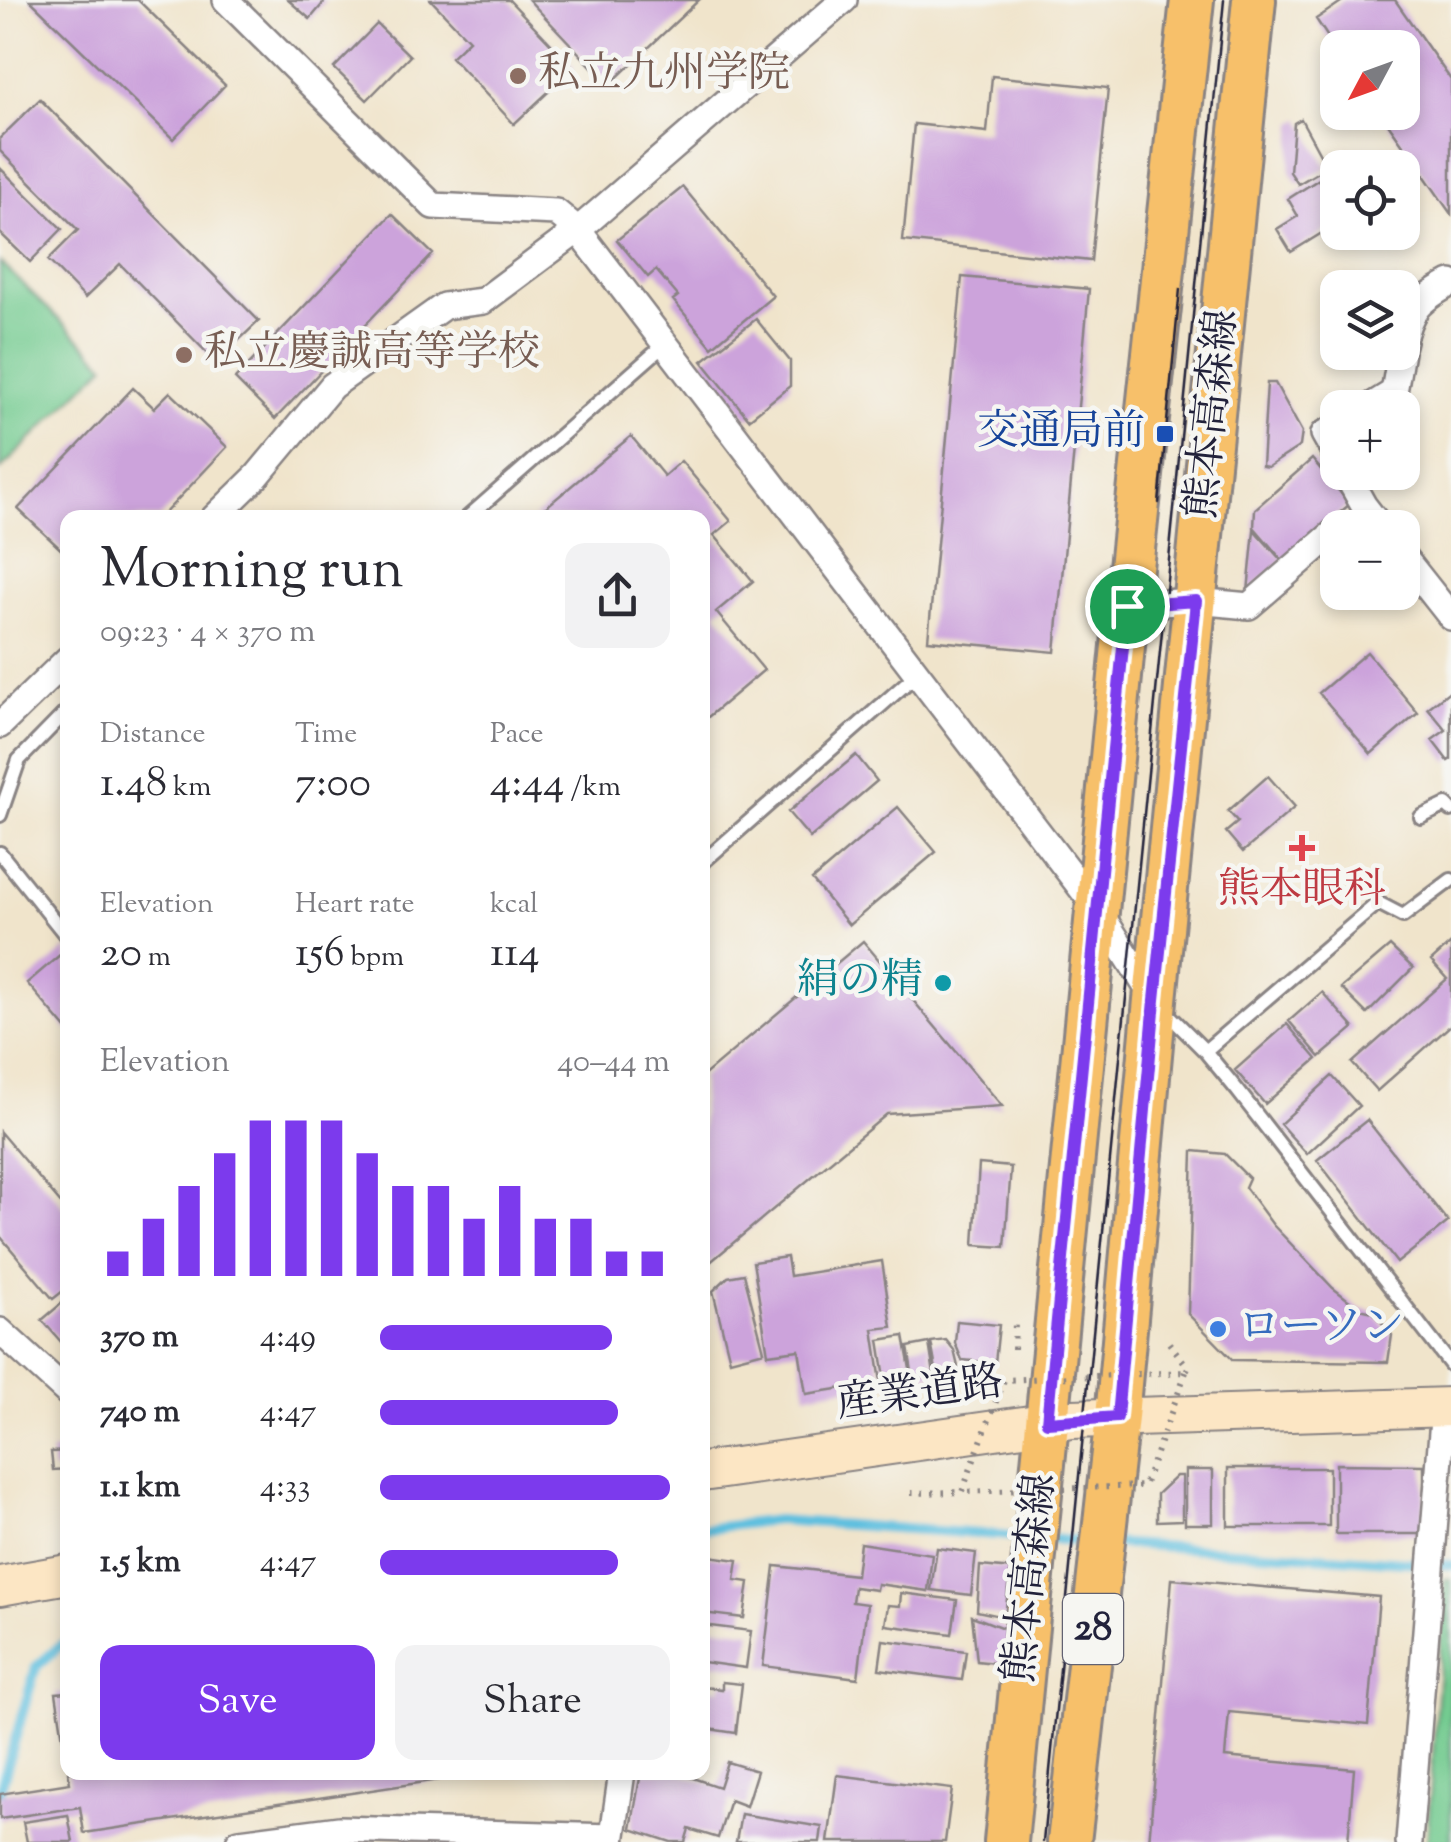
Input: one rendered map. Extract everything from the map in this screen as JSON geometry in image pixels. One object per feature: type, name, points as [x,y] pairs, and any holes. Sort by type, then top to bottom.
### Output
[{"type":"main road","name":"熊本高森線","points":[[1006,1842],[1127,606],[1192,0]]},
{"type":"main road","name":"熊本高森線","points":[[1069,1842],[1117,1417],[1254,0]]},
{"type":"street","points":[[226,0],[433,206],[556,212],[578,230],[1098,910],[1155,1000]]},
{"type":"street","points":[[222,510],[257,476],[332,386],[444,306],[483,301],[578,230],[844,0]]},
{"type":"street","points":[[1420,303],[1451,282]]},
{"type":"street","points":[[1355,490],[1367,510]]},
{"type":"street","points":[[1359,510],[1364,506]]},
{"type":"street","points":[[1127,606],[1196,601],[1250,606],[1320,544]]},
{"type":"street","points":[[1420,578],[1451,617]]},
{"type":"street","points":[[0,725],[60,668]]},
{"type":"street","points":[[0,1331],[60,1387]]},
{"type":"street","points":[[1408,1842],[1448,1407]]},
{"type":"street","name":"産業道路","points":[[710,1471],[1047,1422],[1448,1407]]},
{"type":"street","points":[[0,1586],[60,1575]]},
{"type":"street","points":[[239,1842],[339,1828],[612,1840],[621,1780]]},
{"type":"lane","points":[[476,510],[664,344]]},
{"type":"lane","points":[[710,856],[918,673]]},
{"type":"lane","points":[[0,815],[19,760],[60,718]]},
{"type":"lane","points":[[1421,817],[1446,805],[1451,810]]},
{"type":"lane","points":[[0,852],[60,928]]},
{"type":"lane","points":[[1205,1050],[1378,902],[1402,916],[1451,880]]},
{"type":"lane","points":[[1155,1000],[1205,1050],[1451,1366]]},
{"type":"path","points":[[911,1494],[1144,1486],[1188,1367],[1169,1343]]},
{"type":"path","points":[[962,1492],[1004,1380],[1186,1372]]},
{"type":"green space","points":[[0,262],[106,365],[0,470]]},
{"type":"green space","points":[[1445,1579],[1451,1579],[1451,1842],[1427,1842]]},
{"type":"building","points":[[30,0],[138,0],[225,85],[173,139]]},
{"type":"building","points":[[288,0],[326,0],[310,19]]},
{"type":"building","points":[[431,0],[509,0],[574,68],[514,124],[451,57],[469,40]]},
{"type":"building","points":[[529,0],[699,0],[609,85]]},
{"type":"building","points":[[1344,0],[1395,0],[1416,30],[1323,30],[1316,19]]},
{"type":"building","points":[[377,24],[410,56],[367,100],[334,68]]},
{"type":"building","points":[[1420,36],[1451,80],[1451,214],[1420,169],[1420,150],[1406,150],[1393,130],[1420,130]]},
{"type":"building","points":[[992,76],[1108,88],[1091,261],[903,241],[914,124],[987,132]]},
{"type":"building","points":[[40,99],[259,321],[216,362],[120,264],[85,298],[48,260],[78,230],[0,151],[0,138]]},
{"type":"building","points":[[1301,119],[1320,154],[1320,171],[1298,184],[1290,172],[1294,123]]},
{"type":"building","points":[[0,168],[62,229],[30,262],[0,233]]},
{"type":"building","points":[[1320,178],[1320,234],[1291,252],[1277,229],[1298,216],[1288,199]]},
{"type":"building","points":[[683,187],[773,296],[712,347],[673,300],[678,296],[656,270],[648,277],[617,240]]},
{"type":"building","points":[[392,214],[433,254],[275,419],[235,379]]},
{"type":"building","points":[[962,277],[1089,289],[1055,652],[928,640]]},
{"type":"building","points":[[756,319],[790,361],[790,386],[749,419],[702,361]]},
{"type":"building","points":[[1267,383],[1275,383],[1302,432],[1300,446],[1268,467],[1262,466]]},
{"type":"building","points":[[133,388],[154,408],[170,392],[227,447],[168,510],[60,510],[60,548],[18,509]]},
{"type":"building","points":[[631,436],[664,476],[681,461],[731,521],[714,535],[753,581],[716,612],[764,670],[710,715],[710,510],[543,510]]},
{"type":"building","points":[[1312,459],[1320,468],[1320,490],[1338,490],[1350,504],[1343,510],[1320,510],[1320,530],[1283,561],[1254,527],[1255,509]]},
{"type":"building","points":[[1254,530],[1282,561],[1248,592]]},
{"type":"building","points":[[1367,652],[1418,713],[1371,754],[1319,693]]},
{"type":"building","points":[[1451,690],[1448,761],[1432,740],[1446,730],[1428,708]]},
{"type":"building","points":[[856,755],[877,781],[810,838],[788,812]]},
{"type":"building","points":[[1268,776],[1295,807],[1243,852],[1226,832],[1238,822],[1228,811]]},
{"type":"building","points":[[898,807],[936,852],[849,925],[812,880]]},
{"type":"building","points":[[863,941],[1002,1106],[887,1114],[710,1262],[710,1070]]},
{"type":"building","points":[[1451,943],[1451,1025],[1377,1091],[1352,1063],[1447,979],[1431,961]]},
{"type":"building","points":[[1390,946],[1413,968],[1367,1014],[1341,988]]},
{"type":"building","points":[[60,955],[60,1022],[27,983]]},
{"type":"building","points":[[1322,992],[1354,1028],[1320,1057],[1289,1021]]},
{"type":"building","points":[[1287,1024],[1317,1059],[1265,1104],[1235,1070]]},
{"type":"building","points":[[1332,1076],[1359,1106],[1307,1154],[1280,1124]]},
{"type":"building","points":[[1367,1120],[1448,1222],[1397,1263],[1317,1160]]},
{"type":"building","points":[[0,1132],[60,1203],[60,1293],[53,1299],[0,1236]]},
{"type":"building","points":[[1193,1151],[1225,1154],[1249,1178],[1245,1187],[1273,1225],[1333,1288],[1360,1309],[1373,1312],[1392,1335],[1388,1362],[1233,1360],[1188,1314]]},
{"type":"building","points":[[979,1164],[1011,1167],[1005,1247],[974,1245]]},
{"type":"building","points":[[787,1257],[790,1276],[882,1261],[892,1327],[873,1329],[881,1382],[806,1394],[799,1350],[768,1354],[753,1262]]},
{"type":"building","points":[[744,1274],[764,1351],[730,1360],[713,1291],[728,1277]]},
{"type":"building","points":[[60,1305],[60,1341],[42,1320]]},
{"type":"building","points":[[957,1321],[999,1325],[995,1363],[962,1360],[955,1343]]},
{"type":"building","points":[[904,1336],[912,1380],[886,1384],[879,1340]]},
{"type":"building","points":[[946,1340],[954,1350],[959,1371],[937,1375],[931,1342]]},
{"type":"building","points":[[929,1343],[934,1374],[913,1378],[908,1347]]},
{"type":"building","points":[[60,1451],[60,1470],[53,1470],[51,1452]]},
{"type":"building","points":[[1336,1464],[1424,1465],[1424,1534],[1336,1534]]},
{"type":"building","points":[[1228,1468],[1329,1468],[1329,1526],[1228,1526]]},
{"type":"building","points":[[1185,1470],[1213,1470],[1213,1524],[1185,1524]]},
{"type":"building","points":[[1176,1476],[1182,1476],[1182,1520],[1157,1521],[1157,1494]]},
{"type":"building","points":[[860,1543],[932,1554],[928,1591],[877,1584],[876,1590],[854,1587],[852,1602],[867,1604],[858,1678],[763,1666],[775,1566],[856,1575]]},
{"type":"building","points":[[937,1548],[976,1553],[971,1595],[931,1590]]},
{"type":"building","points":[[710,1556],[738,1560],[735,1580],[749,1582],[744,1618],[710,1614]]},
{"type":"building","points":[[980,1566],[1013,1569],[1009,1618],[977,1611]]},
{"type":"building","points":[[1172,1579],[1379,1597],[1368,1725],[1229,1712],[1225,1757],[1354,1769],[1348,1842],[1149,1842]]},
{"type":"building","points":[[901,1593],[957,1600],[952,1634],[885,1625],[888,1605],[900,1606]]},
{"type":"building","points":[[972,1616],[1019,1634],[1013,1665],[977,1661]]},
{"type":"building","points":[[710,1626],[751,1631],[746,1668],[710,1663]]},
{"type":"building","points":[[883,1640],[966,1651],[962,1680],[879,1669]]},
{"type":"building","points":[[722,1682],[742,1684],[736,1733],[710,1729],[710,1688],[722,1689]]},
{"type":"building","points":[[727,1762],[757,1771],[746,1806],[730,1800],[718,1838],[689,1829],[685,1842],[671,1842],[631,1829],[640,1780],[698,1780],[719,1787]]},
{"type":"building","points":[[837,1775],[952,1789],[945,1842],[828,1842]]},
{"type":"building","points":[[69,1780],[439,1780],[84,1833],[80,1807],[0,1819],[0,1794],[70,1783]]},
{"type":"building","points":[[741,1814],[822,1827],[820,1842],[736,1842]]},
{"type":"building","points":[[68,1815],[73,1842],[27,1842],[23,1822]]},
{"type":"waterway","points":[[710,1528],[777,1520],[1025,1537]]},
{"type":"waterway","points":[[1047,1539],[1095,1542]]},
{"type":"waterway","points":[[1112,1543],[1451,1565]]},
{"type":"waterway","points":[[0,1791],[36,1667],[60,1646]]},
{"type":"tram line","points":[[1043,1842],[1224,0]]},
{"type":"tram line","points":[[1159,503],[1180,289]]},
{"type":"place","name":"私立九州学院","points":[[518,76]]},
{"type":"place","name":"私立慶誠高等学校","points":[[184,355]]},
{"type":"place","name":"交通局前","points":[[1165,434]]},
{"type":"place","name":"熊本眼科","points":[[1302,848]]},
{"type":"place","name":"絹の精","points":[[943,983]]},
{"type":"place","name":"ローソン","points":[[1218,1329]]},
{"type":"route","points":[[1196,601],[1117,1417],[1047,1422],[1098,910],[1127,606],[1196,601]]}]
